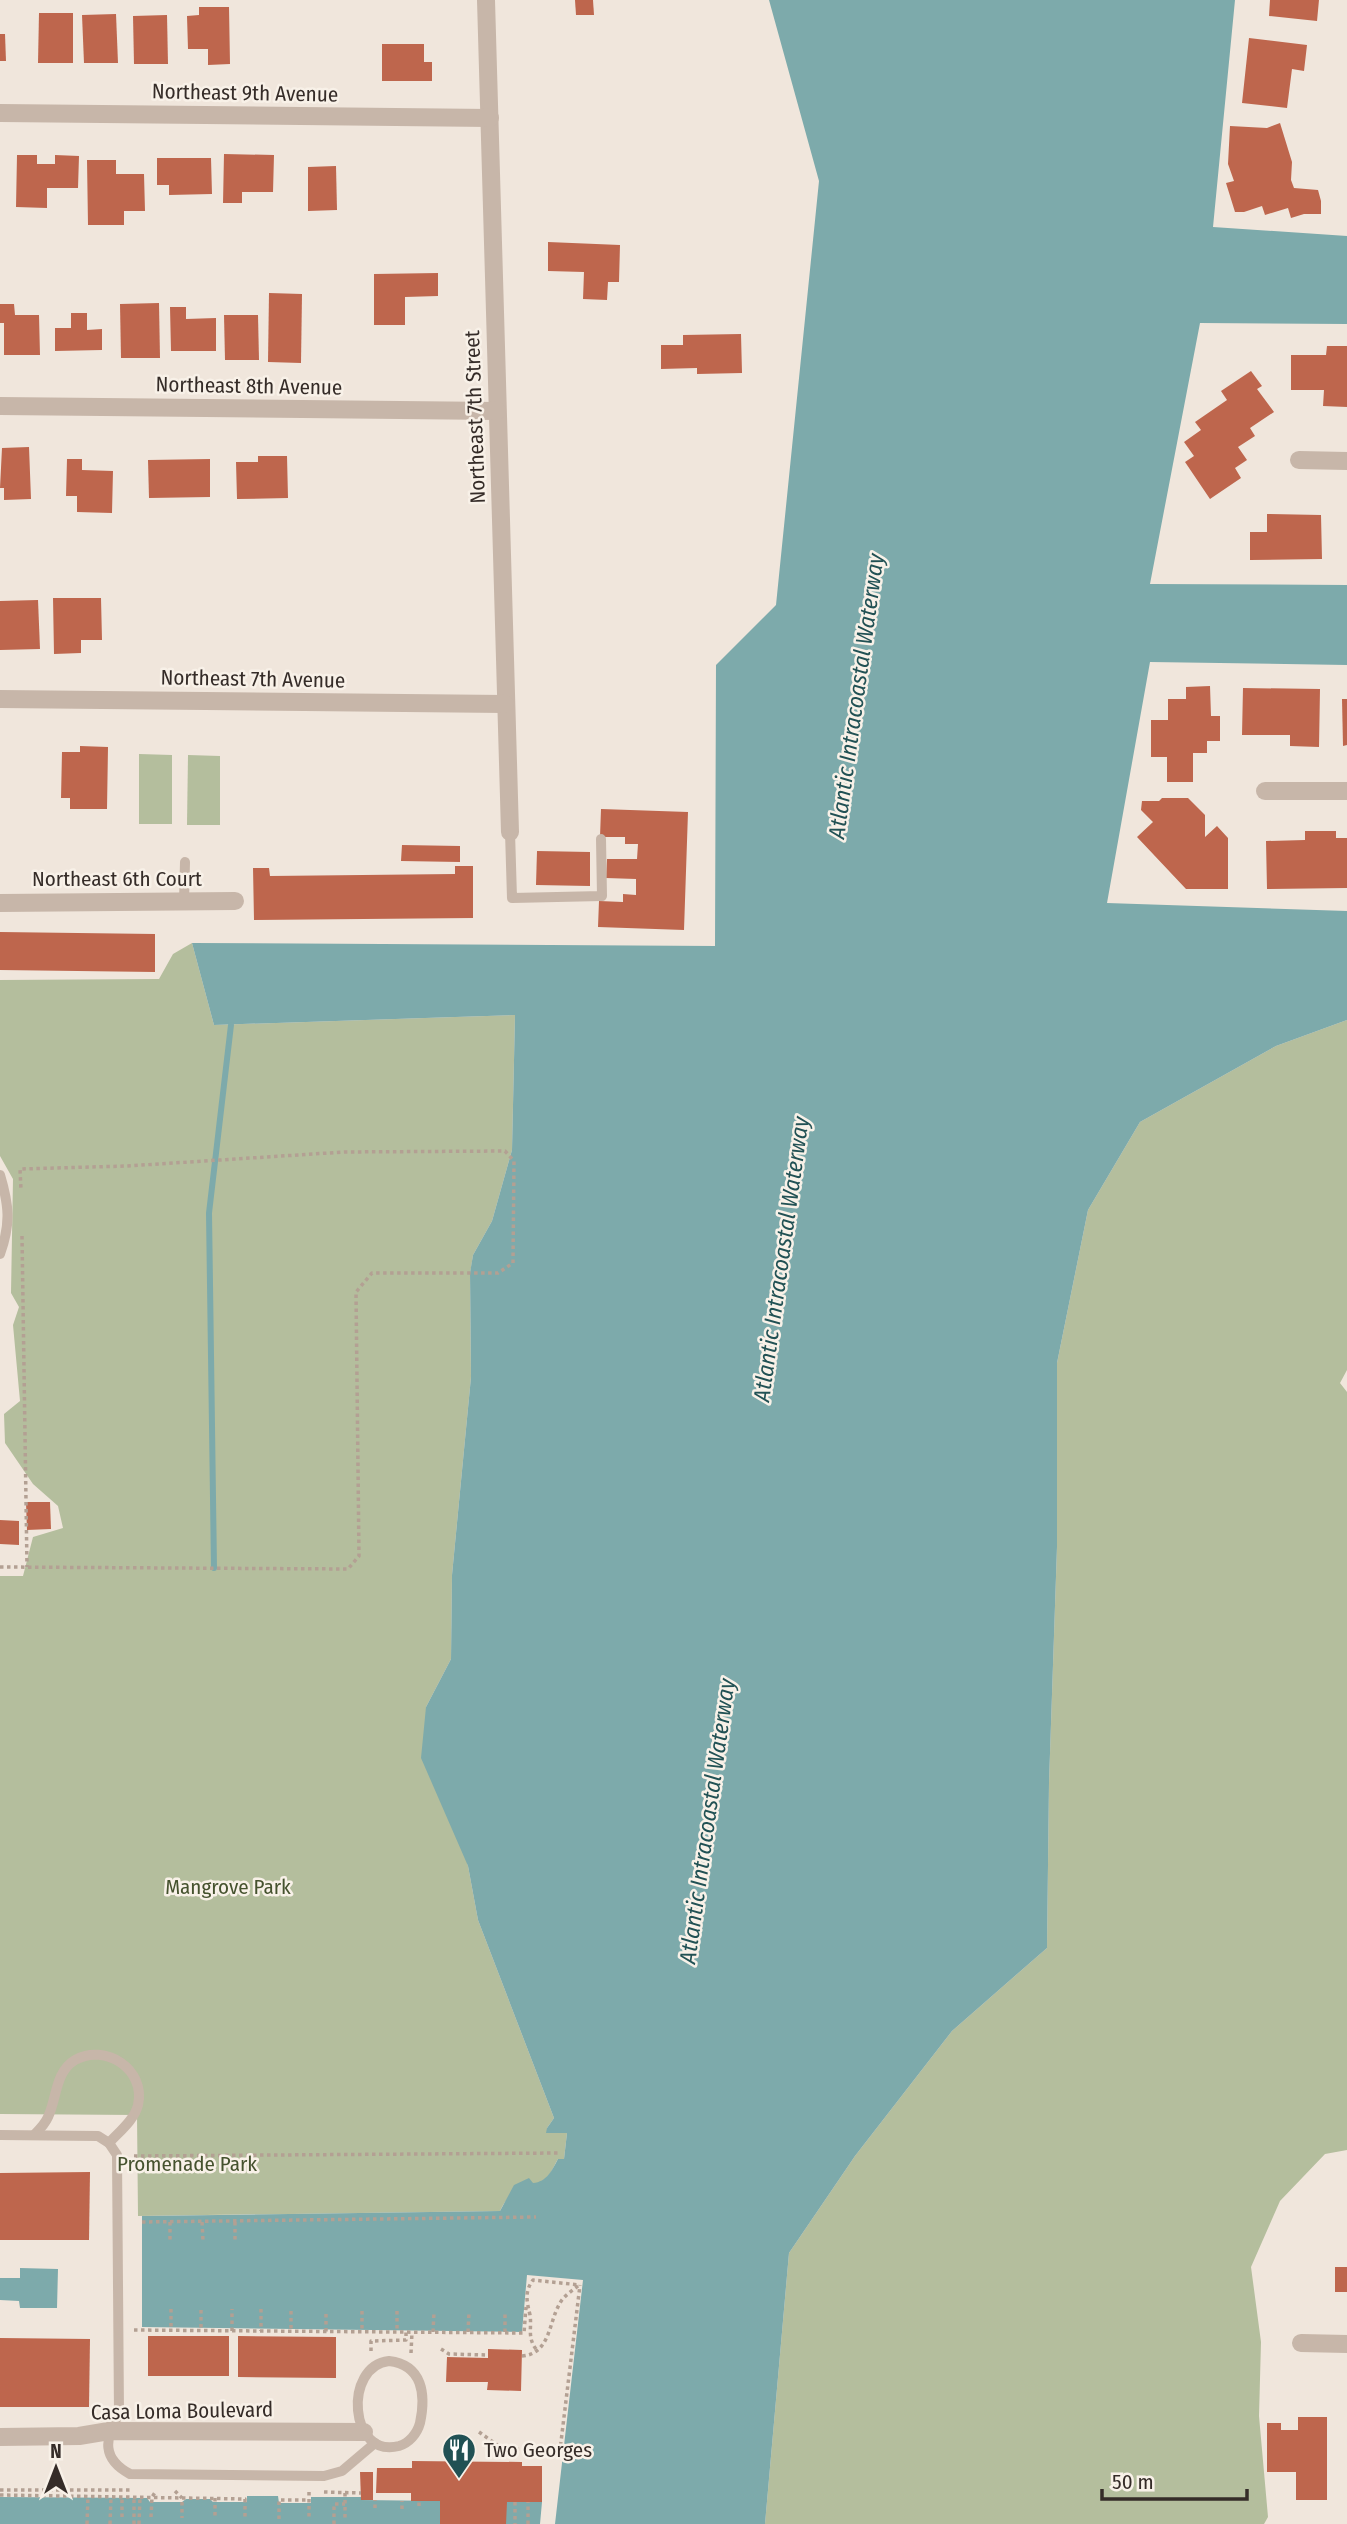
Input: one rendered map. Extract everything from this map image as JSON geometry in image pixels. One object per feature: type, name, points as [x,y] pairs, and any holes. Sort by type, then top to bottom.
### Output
[{"type":"street","name":"Northeast 7th Street","points":[[486,0],[510,832]]},
{"type":"street","name":"Northeast 9th Avenue","points":[[0,113],[490,118]]},
{"type":"street","name":"Northeast 8th Avenue","points":[[0,406],[497,411]]},
{"type":"street","points":[[1299,460],[1347,461]]},
{"type":"street","name":"Northeast 7th Avenue","points":[[0,699],[505,704]]},
{"type":"street","points":[[1265,791],[1347,791]]},
{"type":"street","name":"Northeast 6th Court","points":[[0,903],[235,901]]},
{"type":"street","points":[[1301,2343],[1347,2344]]},
{"type":"street","name":"Casa Loma Boulevard","points":[[0,2437],[79,2436],[108,2431],[369,2438]]},
{"type":"lane","points":[[510,832],[512,898],[602,896],[601,839]]},
{"type":"lane","points":[[184,902],[185,862]]},
{"type":"lane","points":[[0,1175],[8,1203],[7,1234],[0,1254]]},
{"type":"lane","points":[[35,2134],[48,2117],[64,2071],[75,2060],[105,2055],[121,2061],[131,2072],[138,2087],[138,2105],[130,2121],[109,2143]]},
{"type":"lane","points":[[0,2135],[86,2134],[98,2136],[116,2151],[119,2414],[108,2431],[108,2452],[116,2466],[130,2474],[324,2476],[342,2471],[369,2438]]},
{"type":"lane","points":[[383,2362],[400,2362],[414,2372],[421,2386],[421,2420],[418,2431],[412,2438],[397,2446],[387,2447],[369,2438],[359,2422],[361,2380],[367,2371],[383,2362]]},
{"type":"path","points":[[0,1567],[348,1569],[359,1556],[356,1292],[372,1273],[498,1273],[513,1264],[514,1161],[505,1151],[344,1152],[128,1166],[20,1169],[21,1196]]},
{"type":"path","points":[[21,1224],[27,1567]]},
{"type":"path","points":[[134,2155],[559,2153]]},
{"type":"path","points":[[142,2222],[536,2217]]},
{"type":"path","points":[[234,2221],[234,2240]]},
{"type":"path","points":[[170,2222],[170,2241]]},
{"type":"path","points":[[202,2222],[203,2241]]},
{"type":"path","points":[[134,2330],[524,2333],[527,2291],[533,2280],[580,2285]]},
{"type":"path","points":[[522,2356],[527,2356],[548,2337],[558,2305],[580,2285]]},
{"type":"path","points":[[479,2432],[503,2449],[560,2450],[580,2285]]},
{"type":"path","points":[[526,2307],[530,2314],[531,2342],[536,2349]]},
{"type":"path","points":[[171,2309],[171,2330]]},
{"type":"path","points":[[201,2309],[201,2330]]},
{"type":"path","points":[[232,2309],[232,2330]]},
{"type":"path","points":[[261,2309],[261,2331]]},
{"type":"path","points":[[291,2311],[291,2331]]},
{"type":"path","points":[[362,2311],[362,2332]]},
{"type":"path","points":[[397,2311],[397,2332]]},
{"type":"path","points":[[433,2332],[434,2312]]},
{"type":"path","points":[[468,2332],[469,2312]]},
{"type":"path","points":[[505,2313],[505,2333]]},
{"type":"path","points":[[326,2314],[326,2332]]},
{"type":"path","points":[[371,2351],[371,2341],[406,2340],[406,2332]]},
{"type":"path","points":[[411,2353],[412,2332]]},
{"type":"path","points":[[440,2349],[449,2354],[488,2356]]},
{"type":"path","points":[[151,2517],[152,2497],[156,2491]]},
{"type":"path","points":[[175,2491],[182,2498],[182,2518]]},
{"type":"path","points":[[241,2492],[245,2518]]},
{"type":"path","points":[[309,2492],[309,2519]]},
{"type":"path","points":[[345,2493],[345,2519]]},
{"type":"path","points":[[0,2495],[243,2499]]},
{"type":"path","points":[[88,2497],[88,2524]]},
{"type":"path","points":[[110,2524],[111,2497]]},
{"type":"path","points":[[122,2497],[122,2517]]},
{"type":"path","points":[[134,2524],[137,2497]]},
{"type":"path","points":[[137,2497],[139,2524]]},
{"type":"path","points":[[215,2498],[215,2518]]},
{"type":"path","points":[[279,2519],[279,2500],[309,2500]]},
{"type":"path","points":[[375,2500],[375,2508]]},
{"type":"path","points":[[402,2501],[402,2509]]},
{"type":"path","points":[[515,2502],[515,2524]]},
{"type":"path","points":[[528,2502],[528,2524]]},
{"type":"path","points":[[334,2524],[334,2504],[345,2504]]},
{"type":"green space","points":[[139,754],[172,755],[172,824],[139,824]]},
{"type":"green space","points":[[188,755],[220,756],[220,825],[187,825]]},
{"type":"green space","points":[[192,943],[214,1025],[515,1015],[512,1150],[492,1221],[473,1255],[470,1274],[471,1377],[452,1575],[451,1659],[426,1707],[468,1866],[478,1920],[554,2118],[547,2128],[567,2133],[564,2159],[558,2159],[544,2180],[512,2194],[500,2211],[138,2216],[137,2115],[0,2114],[0,1576],[23,1576],[33,1537],[63,1528],[58,1506],[33,1484],[5,1443],[4,1414],[20,1401],[13,1325],[19,1307],[11,1293],[13,1179],[0,1156],[0,980],[159,979],[173,954]]},
{"type":"green space","points":[[1347,1020],[1347,1370],[1340,1383],[1347,1392],[1347,2150],[1325,2154],[1280,2201],[1251,2267],[1261,2342],[1259,2416],[1268,2517],[1264,2524],[765,2524],[789,2253],[855,2156],[952,2031],[1047,1948],[1049,1783],[1057,1547],[1057,1363],[1088,1210],[1140,1122],[1276,1046]]},
{"type":"water","name":"Atlantic Intracoastal Waterway","points":[[769,0],[1235,0],[1213,227],[1347,236],[1347,324],[1200,323],[1150,584],[1347,585],[1347,665],[1150,662],[1107,903],[1347,911],[1347,1020],[1276,1046],[1140,1122],[1088,1210],[1057,1363],[1057,1547],[1049,1783],[1047,1948],[952,2031],[855,2156],[789,2253],[765,2524],[555,2524],[583,2280],[527,2275],[522,2332],[142,2327],[142,2216],[500,2211],[514,2185],[529,2178],[533,2183],[542,2180],[558,2159],[564,2159],[567,2133],[546,2133],[554,2118],[478,1920],[468,1866],[421,1758],[426,1707],[451,1659],[452,1575],[471,1377],[470,1273],[473,1255],[492,1221],[512,1150],[515,1015],[214,1025],[192,943],[715,946],[716,665],[776,605],[819,181]]},
{"type":"water","points":[[20,2268],[58,2269],[57,2308],[20,2308],[19,2301],[0,2300],[0,2278],[20,2278]]},
{"type":"water","points":[[247,2496],[278,2496],[279,2503],[311,2503],[311,2497],[542,2502],[540,2524],[0,2524],[0,2497],[147,2498],[150,2502],[210,2499],[213,2502],[247,2502]]},
{"type":"building","points":[[575,0],[593,0],[594,15],[576,15]]},
{"type":"building","points":[[1270,0],[1319,0],[1317,21],[1269,16]]},
{"type":"building","points":[[199,7],[229,7],[230,64],[208,65],[208,49],[188,49],[187,16],[199,15]]},
{"type":"building","points":[[39,13],[73,13],[73,63],[38,63]]},
{"type":"building","points":[[116,14],[118,63],[84,63],[82,15]]},
{"type":"building","points":[[167,15],[168,64],[134,64],[133,16]]},
{"type":"building","points":[[0,34],[5,34],[6,61],[0,61]]},
{"type":"building","points":[[1249,38],[1307,45],[1304,71],[1292,69],[1287,108],[1242,103]]},
{"type":"building","points":[[382,44],[424,44],[424,62],[432,62],[432,81],[382,81]]},
{"type":"building","points":[[1280,123],[1292,162],[1291,180],[1294,188],[1318,190],[1321,214],[1304,214],[1291,218],[1288,208],[1265,215],[1262,206],[1235,212],[1226,183],[1234,181],[1228,164],[1230,126],[1267,128]]},
{"type":"building","points":[[224,154],[274,155],[273,192],[242,192],[242,203],[223,203]]},
{"type":"building","points":[[17,155],[37,155],[37,164],[55,164],[55,155],[79,156],[78,188],[47,188],[47,208],[16,207]]},
{"type":"building","points":[[157,158],[211,158],[212,194],[169,195],[169,185],[157,185]]},
{"type":"building","points":[[87,160],[116,160],[116,174],[144,174],[145,211],[124,211],[124,225],[88,225]]},
{"type":"building","points":[[336,166],[337,210],[308,211],[308,167]]},
{"type":"building","points":[[548,242],[620,245],[619,282],[608,282],[607,300],[583,299],[584,272],[548,271]]},
{"type":"building","points":[[438,273],[438,296],[405,297],[405,325],[374,325],[374,274]]},
{"type":"building","points":[[269,293],[302,294],[301,363],[268,362]]},
{"type":"building","points":[[159,303],[160,358],[121,358],[120,304]]},
{"type":"building","points":[[0,304],[14,304],[15,315],[39,315],[40,355],[4,355],[4,323],[0,323]]},
{"type":"building","points":[[170,307],[186,307],[186,319],[216,318],[216,351],[171,351]]},
{"type":"building","points":[[71,313],[87,313],[87,330],[102,329],[102,350],[55,351],[55,328],[71,328]]},
{"type":"building","points":[[224,315],[258,315],[259,360],[225,360]]},
{"type":"building","points":[[741,334],[742,373],[697,374],[697,368],[661,369],[661,345],[683,345],[683,335]]},
{"type":"building","points":[[1327,346],[1347,346],[1347,407],[1323,406],[1324,390],[1291,390],[1291,355],[1326,355]]},
{"type":"building","points":[[1251,371],[1262,386],[1257,389],[1274,412],[1250,428],[1255,436],[1238,447],[1247,460],[1235,468],[1241,478],[1210,499],[1185,462],[1194,456],[1184,442],[1201,430],[1195,422],[1227,400],[1221,391]]},
{"type":"building","points":[[29,447],[31,499],[4,500],[4,488],[0,488],[2,448]]},
{"type":"building","points":[[258,456],[287,456],[288,498],[237,499],[236,462],[258,462]]},
{"type":"building","points":[[67,459],[82,459],[82,470],[113,471],[112,513],[77,512],[77,496],[66,496]]},
{"type":"building","points":[[210,459],[210,497],[149,498],[148,460]]},
{"type":"building","points":[[1267,514],[1321,515],[1322,559],[1250,560],[1250,532],[1267,532]]},
{"type":"building","points":[[53,598],[101,598],[102,640],[81,640],[81,653],[54,654]]},
{"type":"building","points":[[38,600],[40,649],[0,650],[0,601]]},
{"type":"building","points":[[1210,686],[1211,716],[1220,716],[1220,741],[1207,741],[1207,753],[1193,753],[1193,782],[1167,782],[1167,757],[1151,757],[1151,720],[1168,720],[1168,699],[1186,699],[1186,687]]},
{"type":"building","points":[[1243,688],[1320,689],[1319,747],[1290,746],[1290,735],[1242,735]]},
{"type":"building","points":[[1342,699],[1347,699],[1347,745],[1343,746]]},
{"type":"building","points":[[80,746],[108,747],[107,809],[70,809],[70,798],[61,798],[62,752],[80,752]]},
{"type":"building","points":[[1162,798],[1188,798],[1205,815],[1205,837],[1217,826],[1228,838],[1228,889],[1186,889],[1137,837],[1153,822],[1141,810],[1142,801],[1159,801]]},
{"type":"building","points":[[601,809],[688,812],[684,930],[598,927],[599,901],[623,902],[623,894],[636,895],[636,879],[606,878],[607,859],[637,859],[638,844],[625,844],[625,837],[600,837]]},
{"type":"building","points":[[1305,831],[1336,831],[1336,838],[1347,838],[1347,888],[1267,889],[1266,841],[1305,840]]},
{"type":"building","points":[[402,845],[460,846],[460,862],[401,861]]},
{"type":"building","points":[[537,851],[590,852],[590,886],[536,885]]},
{"type":"building","points":[[455,866],[473,866],[473,918],[254,920],[253,868],[269,868],[270,876],[455,874]]},
{"type":"building","points":[[0,932],[155,934],[155,972],[0,970]]},
{"type":"building","points":[[26,1502],[50,1502],[51,1529],[27,1530]]},
{"type":"building","points":[[0,1520],[19,1521],[19,1545],[0,1544]]},
{"type":"building","points":[[90,2172],[89,2240],[0,2240],[0,2173]]},
{"type":"building","points":[[1335,2267],[1347,2267],[1347,2292],[1335,2292]]},
{"type":"building","points":[[148,2336],[229,2336],[229,2376],[148,2376]]},
{"type":"building","points":[[238,2336],[336,2337],[336,2378],[238,2377]]},
{"type":"building","points":[[0,2338],[90,2339],[89,2407],[0,2407]]},
{"type":"building","points":[[488,2349],[522,2350],[521,2391],[487,2390],[488,2382],[446,2382],[447,2357],[488,2358]]},
{"type":"building","points":[[1298,2417],[1327,2417],[1327,2500],[1296,2500],[1296,2472],[1267,2472],[1267,2423],[1281,2423],[1281,2430],[1298,2430]]},
{"type":"building","name":"Two Georges","points":[[412,2461],[522,2462],[522,2466],[542,2466],[542,2502],[507,2502],[506,2524],[440,2524],[440,2501],[411,2501],[411,2493],[376,2493],[377,2468],[412,2468]]},
{"type":"building","points":[[360,2472],[373,2472],[373,2500],[361,2500]]},
{"type":"waterway","points":[[214,1568],[209,1213],[231,1025]]},
{"type":"place","name":"Two Georges","points":[[459,2480]]},
{"type":"park label","name":"Mangrove Park","points":[[228,1887]]},
{"type":"park label","name":"Promenade Park","points":[[187,2164]]}]
